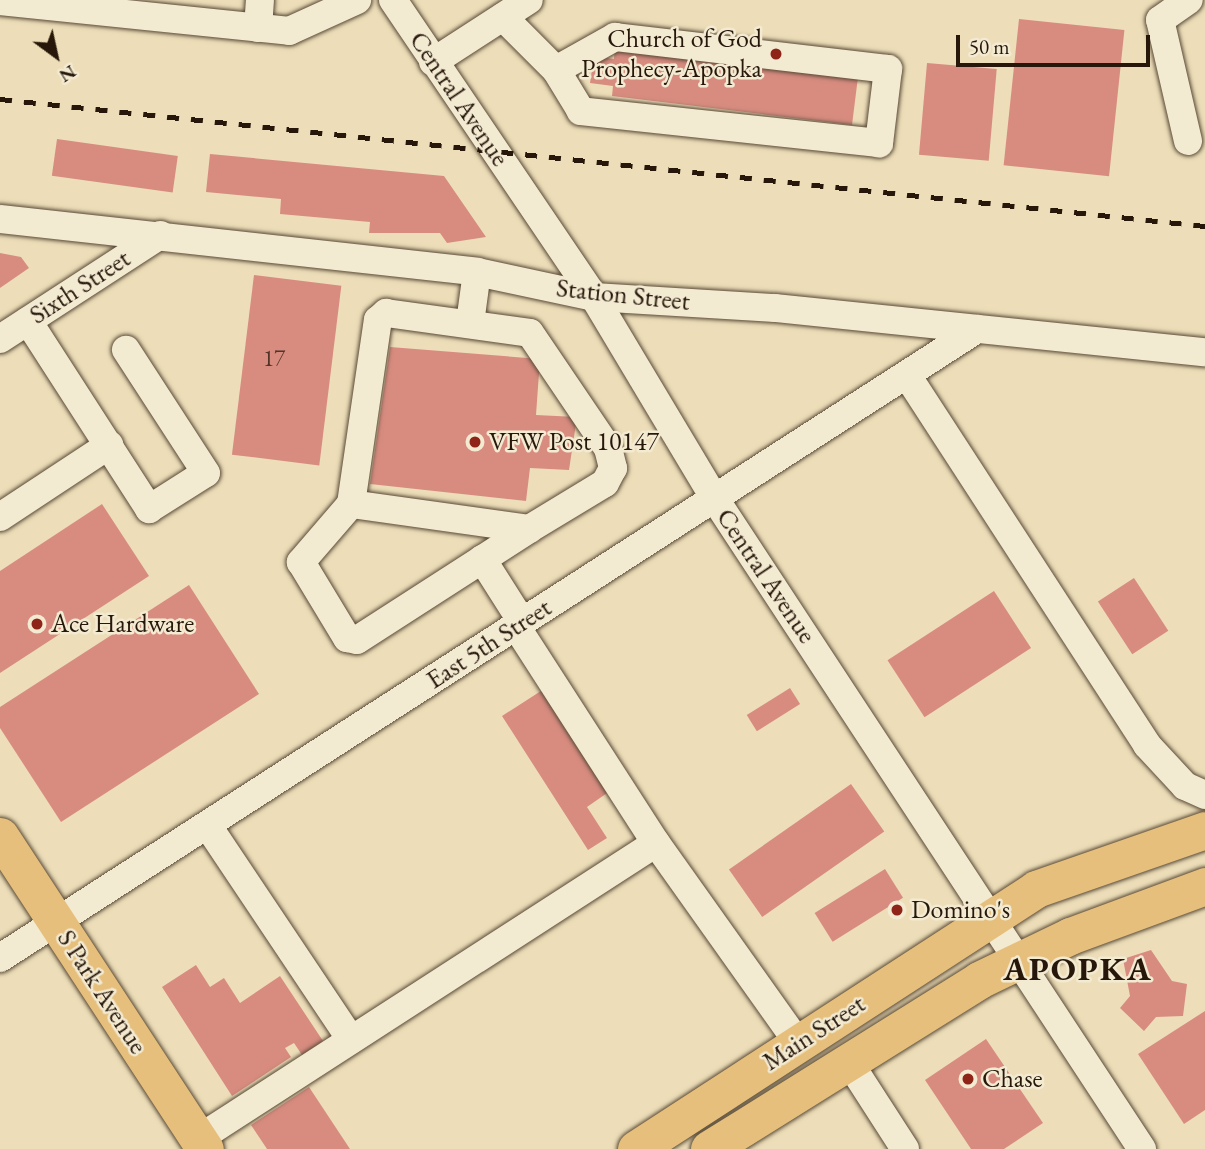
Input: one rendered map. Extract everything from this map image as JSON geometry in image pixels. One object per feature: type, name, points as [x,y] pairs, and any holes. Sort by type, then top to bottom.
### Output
[{"type":"main road","name":"Main Street","points":[[636,1149],[1052,881],[1205,830]]},
{"type":"main road","name":"S Park Avenue","points":[[0,835],[202,1144]]},
{"type":"main road","name":"Main Street","points":[[709,1149],[847,1059],[1020,960],[1205,886]]},
{"type":"street","points":[[258,28],[260,0]]},
{"type":"street","points":[[0,1],[289,31],[314,24],[357,0]]},
{"type":"street","name":"Central Avenue","points":[[393,0],[594,297],[715,499],[993,917],[1142,1149]]},
{"type":"street","points":[[433,62],[529,0]]},
{"type":"street","points":[[1188,141],[1153,10],[1189,0]]},
{"type":"street","points":[[503,17],[556,70],[581,111],[879,143],[888,69],[615,37],[556,70]]},
{"type":"street","name":"Station Street","points":[[0,219],[477,272],[594,297],[977,329],[1205,352]]},
{"type":"street","name":"Sixth Street","points":[[0,339],[160,235]]},
{"type":"street","points":[[471,323],[477,272]]},
{"type":"street","points":[[386,313],[471,323],[530,333],[542,342],[608,448],[613,468],[605,483],[357,640],[347,638],[301,562],[351,504],[378,320],[386,313]]},
{"type":"street","points":[[28,321],[149,509],[206,472],[126,350]]},
{"type":"street","name":"East 5th Street","points":[[0,958],[977,329]]},
{"type":"street","points":[[907,374],[1147,745],[1185,786],[1205,795]]},
{"type":"street","points":[[0,517],[109,445]]},
{"type":"street","points":[[351,504],[529,529]]},
{"type":"street","points":[[482,559],[519,624],[656,843],[798,1043]]},
{"type":"street","points":[[208,826],[351,1040]]},
{"type":"street","points":[[202,1144],[351,1040],[656,843]]},
{"type":"street","points":[[847,1059],[905,1149]]},
{"type":"building","points":[[1019,19],[1124,30],[1109,176],[1004,165]]},
{"type":"building","points":[[615,47],[858,77],[852,125],[612,96],[613,86],[590,83],[594,56],[614,59]]},
{"type":"building","points":[[927,63],[997,69],[989,161],[919,155]]},
{"type":"building","points":[[57,139],[178,156],[173,193],[52,176]]},
{"type":"building","points":[[210,154],[444,176],[486,237],[447,243],[440,233],[369,233],[370,222],[280,214],[281,199],[206,192]]},
{"type":"building","points":[[0,253],[21,257],[29,268],[0,288]]},
{"type":"building","points":[[254,275],[341,286],[319,465],[232,455]]},
{"type":"building","name":"VFW Post 10147","points":[[390,347],[540,359],[536,415],[577,417],[569,470],[530,468],[526,501],[370,484]]},
{"type":"building","name":"Ace Hardware","points":[[102,504],[149,576],[0,673],[0,571]]},
{"type":"building","points":[[1134,578],[1168,631],[1132,654],[1098,601]]},
{"type":"building","points":[[189,585],[259,694],[61,822],[0,728],[0,707]]},
{"type":"building","points":[[994,591],[1031,648],[925,717],[887,660]]},
{"type":"building","points":[[790,688],[800,704],[757,731],[747,715]]},
{"type":"building","points":[[544,689],[610,791],[587,807],[607,838],[588,850],[502,716]]},
{"type":"building","points":[[851,784],[884,832],[762,917],[729,869]]},
{"type":"building","points":[[885,869],[903,898],[833,942],[815,913]]},
{"type":"building","points":[[1151,950],[1172,981],[1187,984],[1183,1016],[1156,1017],[1144,1031],[1120,1008],[1130,996],[1123,959]]},
{"type":"building","points":[[196,965],[210,987],[224,978],[240,1003],[280,976],[323,1041],[302,1055],[294,1043],[285,1048],[291,1057],[232,1096],[162,987]]},
{"type":"building","points":[[1205,1011],[1205,1110],[1184,1124],[1138,1054]]},
{"type":"building","points":[[986,1039],[1043,1123],[1004,1149],[971,1149],[925,1080]]},
{"type":"building","points":[[309,1087],[350,1149],[267,1149],[251,1125]]},
{"type":"railway","points":[[0,99],[1205,226]]},
{"type":"place","name":"Church of God Prophecy-Apopka","points":[[776,54]]},
{"type":"place","name":"VFW Post 10147","points":[[475,442]]},
{"type":"place","name":"Ace Hardware","points":[[37,624]]},
{"type":"place","name":"Domino's","points":[[897,910]]},
{"type":"place","name":"Chase","points":[[968,1079]]},
{"type":"district","name":"APOPKA","points":[[1078,969]]}]
